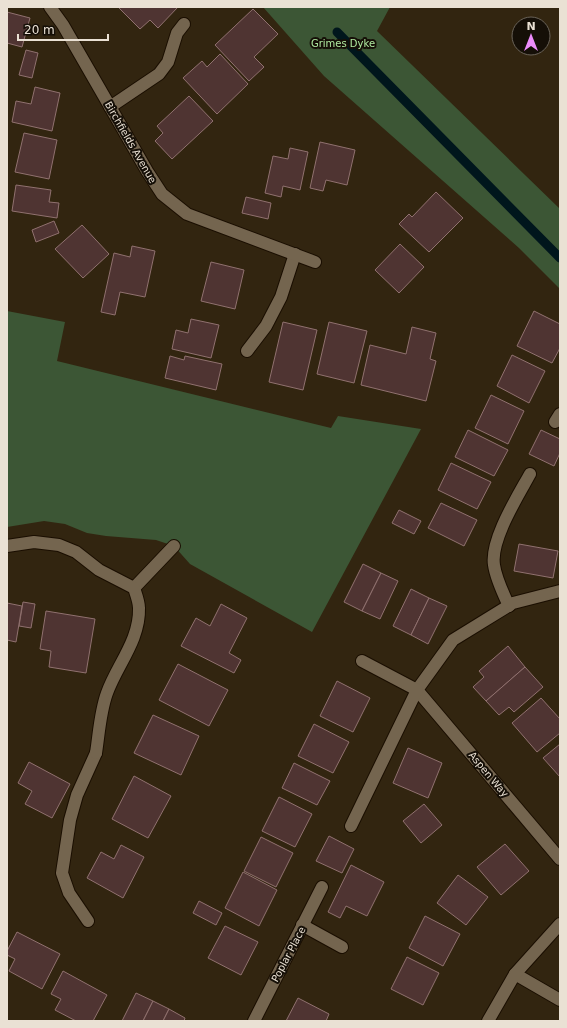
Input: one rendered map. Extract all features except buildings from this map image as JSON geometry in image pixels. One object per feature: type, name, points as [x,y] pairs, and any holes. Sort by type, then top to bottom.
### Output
[{"type":"street","name":"Birchfields Avenue","points":[[50,7],[63,25],[147,171],[162,194],[187,214],[315,262]]},
{"type":"street","points":[[110,107],[159,74],[168,62],[177,33],[184,24]]},
{"type":"street","points":[[247,351],[266,326],[281,296],[295,254]]},
{"type":"street","points":[[509,606],[496,578],[493,563],[497,538],[530,474]]},
{"type":"street","points":[[7,546],[34,542],[59,545],[76,552],[104,574],[134,588]]},
{"type":"street","points":[[134,588],[174,546]]},
{"type":"street","points":[[88,921],[69,893],[62,873],[70,820],[77,795],[96,753],[106,694],[116,671],[129,650],[136,629],[139,608],[134,588]]},
{"type":"street","points":[[350,826],[417,690],[453,640],[513,603],[560,591]]},
{"type":"street","name":"Aspen Way","points":[[362,661],[417,690],[560,859]]},
{"type":"street","name":"Poplar Place","points":[[254,1021],[322,887]]},
{"type":"street","points":[[488,1021],[515,974],[560,924]]},
{"type":"street","points":[[302,925],[342,947]]},
{"type":"street","points":[[515,974],[560,1000]]},
{"type":"green space","name":"Grimes Dyke","points":[[263,7],[390,7],[377,31],[560,209],[560,289],[519,248],[324,76]]},
{"type":"green space","points":[[7,311],[65,322],[57,361],[331,428],[338,416],[421,429],[312,632],[190,564],[174,546],[156,540],[87,533],[65,524],[44,521],[7,527]]},
{"type":"waterway","name":"Grimes Dyke","points":[[337,32],[560,258]]}]
